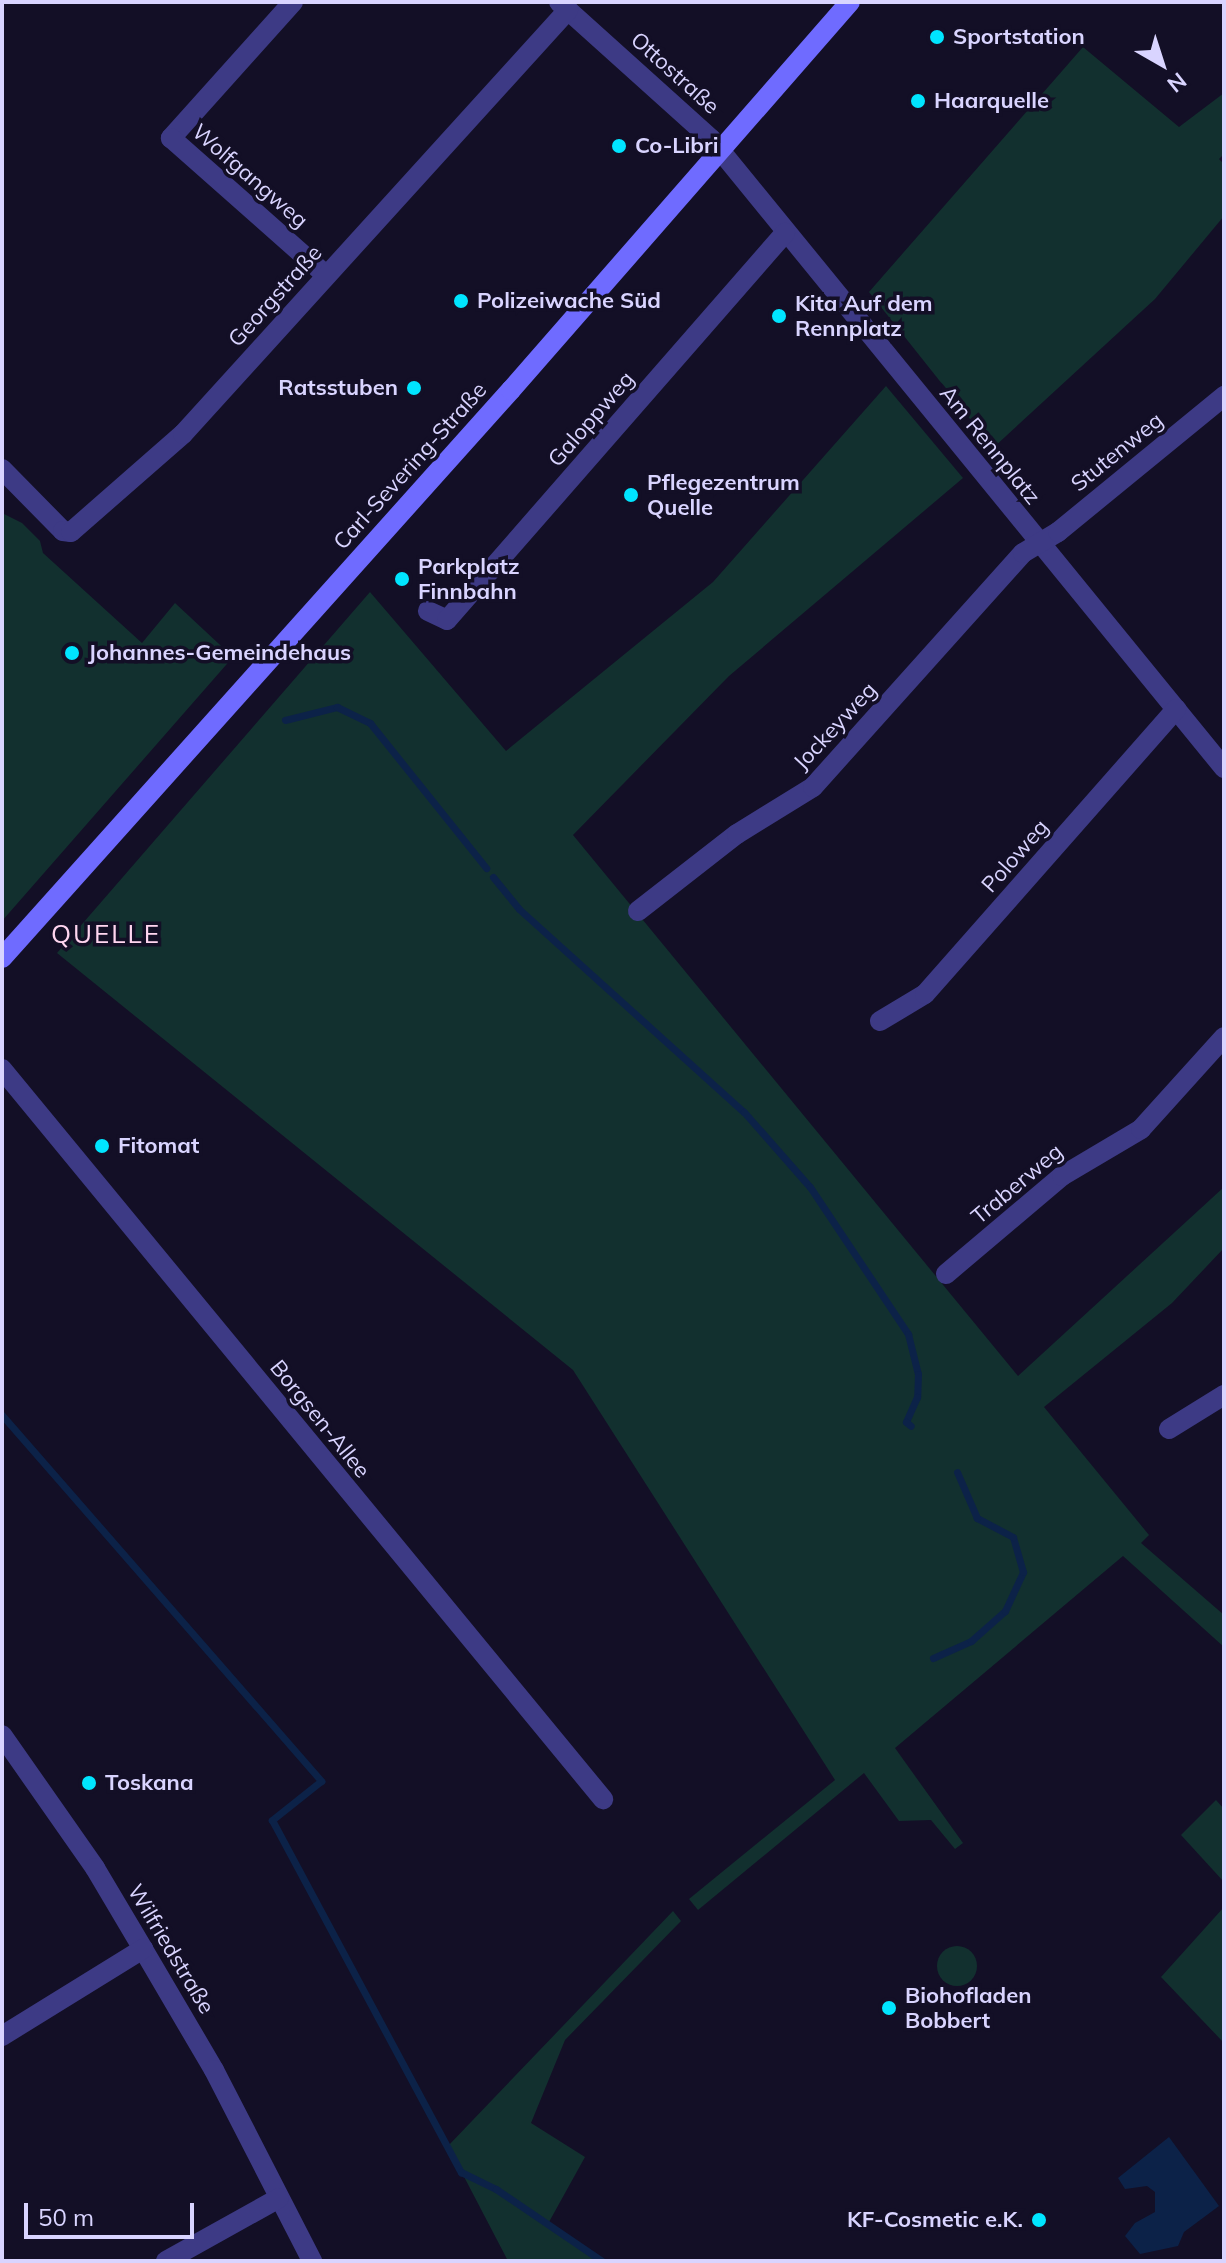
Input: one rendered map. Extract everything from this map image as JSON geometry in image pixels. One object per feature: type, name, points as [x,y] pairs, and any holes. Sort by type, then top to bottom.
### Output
[{"type":"street","name":"Wolfgangweg","points":[[293,2],[171,138],[326,275]]},
{"type":"street","name":"Carl-Severing-Straße","points":[[2,958],[850,2]]},
{"type":"street","name":"Georgstraße","points":[[2,469],[63,531],[71,532],[183,434],[563,6]]},
{"type":"street","name":"Ottostraße","points":[[563,6],[704,131],[720,151]]},
{"type":"street","name":"Am Rennplatz","points":[[720,151],[1224,768]]},
{"type":"street","name":"Galoppweg","points":[[428,611],[447,620],[785,233]]},
{"type":"street","name":"Stutenweg","points":[[1039,543],[1224,396]]},
{"type":"street","name":"Jockeyweg","points":[[638,911],[737,834],[813,787],[1023,553],[1039,543]]},
{"type":"street","name":"Poloweg","points":[[880,1021],[925,994],[1176,709]]},
{"type":"street","name":"Traberweg","points":[[946,1274],[1082,1161],[1119,1146],[1141,1129],[1224,1037]]},
{"type":"street","name":"Borgsen-Allee","points":[[2,1069],[603,1799]]},
{"type":"street","points":[[1169,1429],[1224,1395]]},
{"type":"street","name":"Wilfriedstraße","points":[[2,1735],[95,1868],[143,1949],[214,2070],[312,2261]]},
{"type":"street","points":[[2,2036],[143,1949]]},
{"type":"street","points":[[166,2261],[279,2198]]},
{"type":"green space","points":[[1083,47],[1179,127],[1224,93],[1224,154],[1219,159],[1224,164],[1224,216],[1155,299],[993,448],[869,292]]},
{"type":"green space","points":[[886,386],[963,478],[729,676],[573,835],[1018,1376],[1224,1187],[1224,1248],[1172,1303],[1044,1407],[1149,1535],[1141,1543],[1224,1615],[1224,1647],[1123,1556],[895,1748],[963,1843],[955,1849],[931,1820],[899,1821],[864,1773],[698,1910],[689,1899],[835,1780],[573,1370],[57,953],[370,592],[506,751],[713,582]]},
{"type":"green space","points":[[2,513],[22,523],[40,541],[43,553],[142,643],[175,603],[233,657],[2,921]]},
{"type":"green space","points":[[1216,1800],[1224,1809],[1224,1882],[1181,1835]]},
{"type":"green space","points":[[1224,1907],[1224,2043],[1161,1977]]},
{"type":"green space","points":[[673,1911],[681,1921],[565,2040],[531,2123],[585,2157],[549,2222],[607,2261],[508,2261],[448,2146]]},
{"type":"green space","points":[[957,1946],[971,1952],[977,1966],[971,1980],[957,1986],[943,1980],[937,1966],[943,1952]]},
{"type":"water","points":[[1169,2137],[1219,2206],[1184,2232],[1178,2246],[1140,2254],[1125,2236],[1135,2223],[1155,2212],[1155,2192],[1147,2186],[1125,2189],[1118,2178]]},
{"type":"waterway","points":[[285,720],[337,707],[370,723],[486,868]]},
{"type":"waterway","points":[[493,877],[519,909],[744,1112],[810,1187],[908,1334],[918,1374],[917,1397],[906,1422],[911,1426]]},
{"type":"waterway","points":[[2,1415],[321,1781],[272,1820],[461,2172],[496,2189],[602,2261]]},
{"type":"waterway","points":[[933,1658],[971,1641],[1005,1611],[1023,1572],[1013,1537],[977,1518],[957,1472]]},
{"type":"place","name":"Sportstation","points":[[937,37]]},
{"type":"place","name":"Haarquelle","points":[[918,101]]},
{"type":"place","name":"Co-Libri","points":[[619,146]]},
{"type":"place","name":"Polizeiwache Süd","points":[[461,301]]},
{"type":"place","name":"Kita Auf dem Rennplatz","points":[[779,316]]},
{"type":"place","name":"Ratsstuben","points":[[414,388]]},
{"type":"place","name":"Pflegezentrum Quelle","points":[[631,495]]},
{"type":"place","name":"Parkplatz Finnbahn","points":[[402,579]]},
{"type":"place","name":"Johannes-Gemeindehaus","points":[[72,653]]},
{"type":"place","name":"Fitomat","points":[[102,1146]]},
{"type":"place","name":"Toskana","points":[[89,1783]]},
{"type":"place","name":"Biohofladen Bobbert","points":[[889,2008]]},
{"type":"place","name":"KF-Cosmetic e.K.","points":[[1039,2220]]},
{"type":"district","name":"QUELLE","points":[[106,934]]}]
